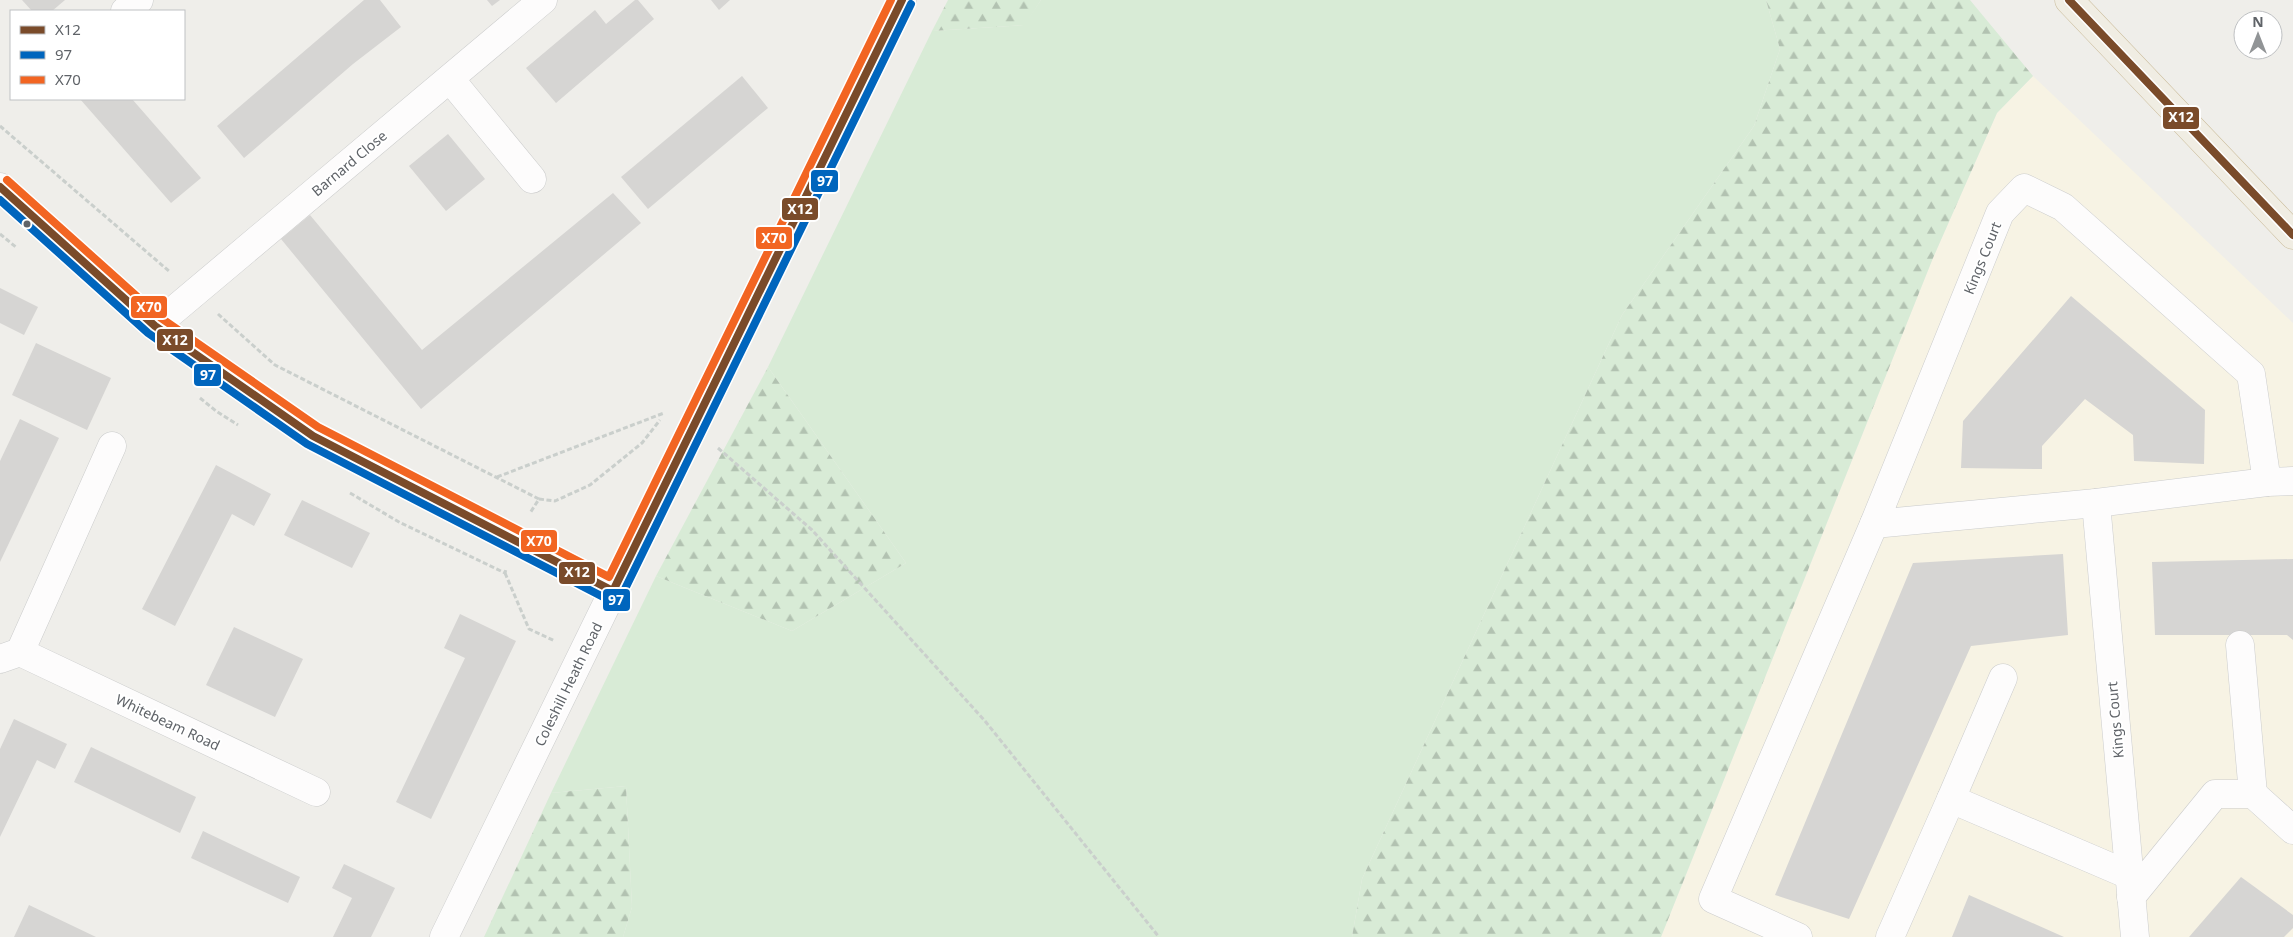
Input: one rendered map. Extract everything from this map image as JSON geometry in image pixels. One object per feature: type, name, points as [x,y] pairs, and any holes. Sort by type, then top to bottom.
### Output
[{"type":"highway","points":[[2069,0],[2293,235]]},
{"type":"street","points":[[126,10],[139,0]]},
{"type":"street","name":"Barnard Close","points":[[155,326],[543,0]]},
{"type":"street","name":"Coleshill Heath Road","points":[[444,937],[695,428],[902,0]]},
{"type":"street","points":[[450,79],[532,179]]},
{"type":"street","points":[[0,187],[155,326],[313,436],[613,591]]},
{"type":"street","name":"Kings Court","points":[[2024,188],[2063,207],[2251,374],[2280,482],[2096,502],[1874,524],[2000,213],[2024,188]]},
{"type":"street","name":"Whitebeam Road","points":[[112,446],[10,655],[316,792]]},
{"type":"street","name":"Kings Court","points":[[2096,502],[2135,937]]},
{"type":"street","points":[[1798,937],[1713,899],[1874,524]]},
{"type":"street","points":[[2240,645],[2253,794]]},
{"type":"street","points":[[1890,937],[2003,678]]},
{"type":"street","points":[[1951,799],[2130,886],[2214,794],[2253,794],[2293,830]]},
{"type":"path","points":[[0,126],[195,293],[275,365],[538,499],[555,501],[590,484],[642,443],[665,412]]},
{"type":"path","points":[[497,477],[665,412],[695,428],[812,530],[986,721],[1159,937]]},
{"type":"path","points":[[516,540],[538,499]]},
{"type":"path","points":[[505,573],[529,628],[582,655]]},
{"type":"shaded area","points":[[2033,76],[2293,323],[2293,937],[1661,937],[1933,258],[1997,113]]},
{"type":"green space","points":[[948,0],[1041,0],[1025,25],[932,31]]},
{"type":"green space","points":[[1041,0],[1766,0],[1780,49],[1754,126],[1622,315],[1362,879],[1352,937],[623,937],[632,907],[626,786],[551,793],[656,576],[792,631],[906,563],[768,367],[932,31],[1024,25]]},
{"type":"green space","points":[[1766,0],[1970,0],[2033,76],[1997,113],[1933,258],[1661,937],[1352,937],[1362,879],[1622,315],[1754,126],[1780,49]]},
{"type":"green space","points":[[768,367],[906,563],[792,631],[656,576]]},
{"type":"green space","points":[[626,786],[632,907],[623,937],[484,937],[551,793]]},
{"type":"building","points":[[22,0],[65,0],[53,10],[31,10]]},
{"type":"building","points":[[364,0],[380,0],[401,27],[353,64],[244,158],[217,126]]},
{"type":"building","points":[[487,0],[500,0],[492,6]]},
{"type":"building","points":[[635,0],[638,0],[654,19],[556,103],[526,68],[595,10],[606,24]]},
{"type":"building","points":[[711,0],[730,0],[719,10]]},
{"type":"building","points":[[742,76],[768,108],[648,209],[621,177]]},
{"type":"building","points":[[81,100],[133,100],[201,178],[171,203]]},
{"type":"building","points":[[448,134],[485,179],[446,211],[409,166]]},
{"type":"building","points":[[613,193],[641,223],[421,409],[281,239],[310,215],[422,350]]},
{"type":"building","points":[[0,288],[38,307],[24,335],[0,323]]},
{"type":"building","points":[[2071,296],[2205,410],[2204,464],[2134,461],[2133,435],[2085,399],[2042,446],[2042,469],[1961,468],[1963,421]]},
{"type":"building","points":[[36,343],[111,378],[87,430],[12,395]]},
{"type":"building","points":[[20,419],[59,438],[0,562],[0,461]]},
{"type":"building","points":[[216,465],[271,494],[254,526],[232,514],[175,626],[142,609]]},
{"type":"building","points":[[302,500],[370,533],[352,568],[284,535]]},
{"type":"building","points":[[2063,554],[2068,635],[1971,646],[1849,919],[1775,895],[1913,563]]},
{"type":"building","points":[[2293,559],[2293,640],[2287,635],[2155,635],[2152,562]]},
{"type":"building","points":[[460,614],[516,641],[431,819],[396,802],[465,658],[444,648]]},
{"type":"building","points":[[234,627],[303,659],[275,717],[206,685]]},
{"type":"building","points":[[14,719],[67,744],[55,769],[37,760],[0,837],[0,749]]},
{"type":"building","points":[[91,747],[196,797],[180,833],[74,782]]},
{"type":"building","points":[[203,831],[300,877],[288,903],[191,858]]},
{"type":"building","points":[[344,864],[395,888],[371,937],[333,937],[352,898],[332,888]]},
{"type":"building","points":[[2241,877],[2293,915],[2293,928],[2284,937],[2189,937]]},
{"type":"building","points":[[1969,895],[2064,937],[1952,937]]},
{"type":"building","points":[[29,905],[96,937],[14,937]]},
{"type":"transit line","name":"X70","points":[[7,180],[161,318],[318,427],[609,577],[891,0]]},
{"type":"transit line","name":"X12","points":[[0,187],[155,326],[313,436],[613,591],[902,0]]},
{"type":"transit line","name":"X12","points":[[2069,0],[2293,235]]},
{"type":"transit line","name":"97","points":[[0,200],[148,333],[307,444],[609,600],[615,601],[622,595],[911,4]]}]
